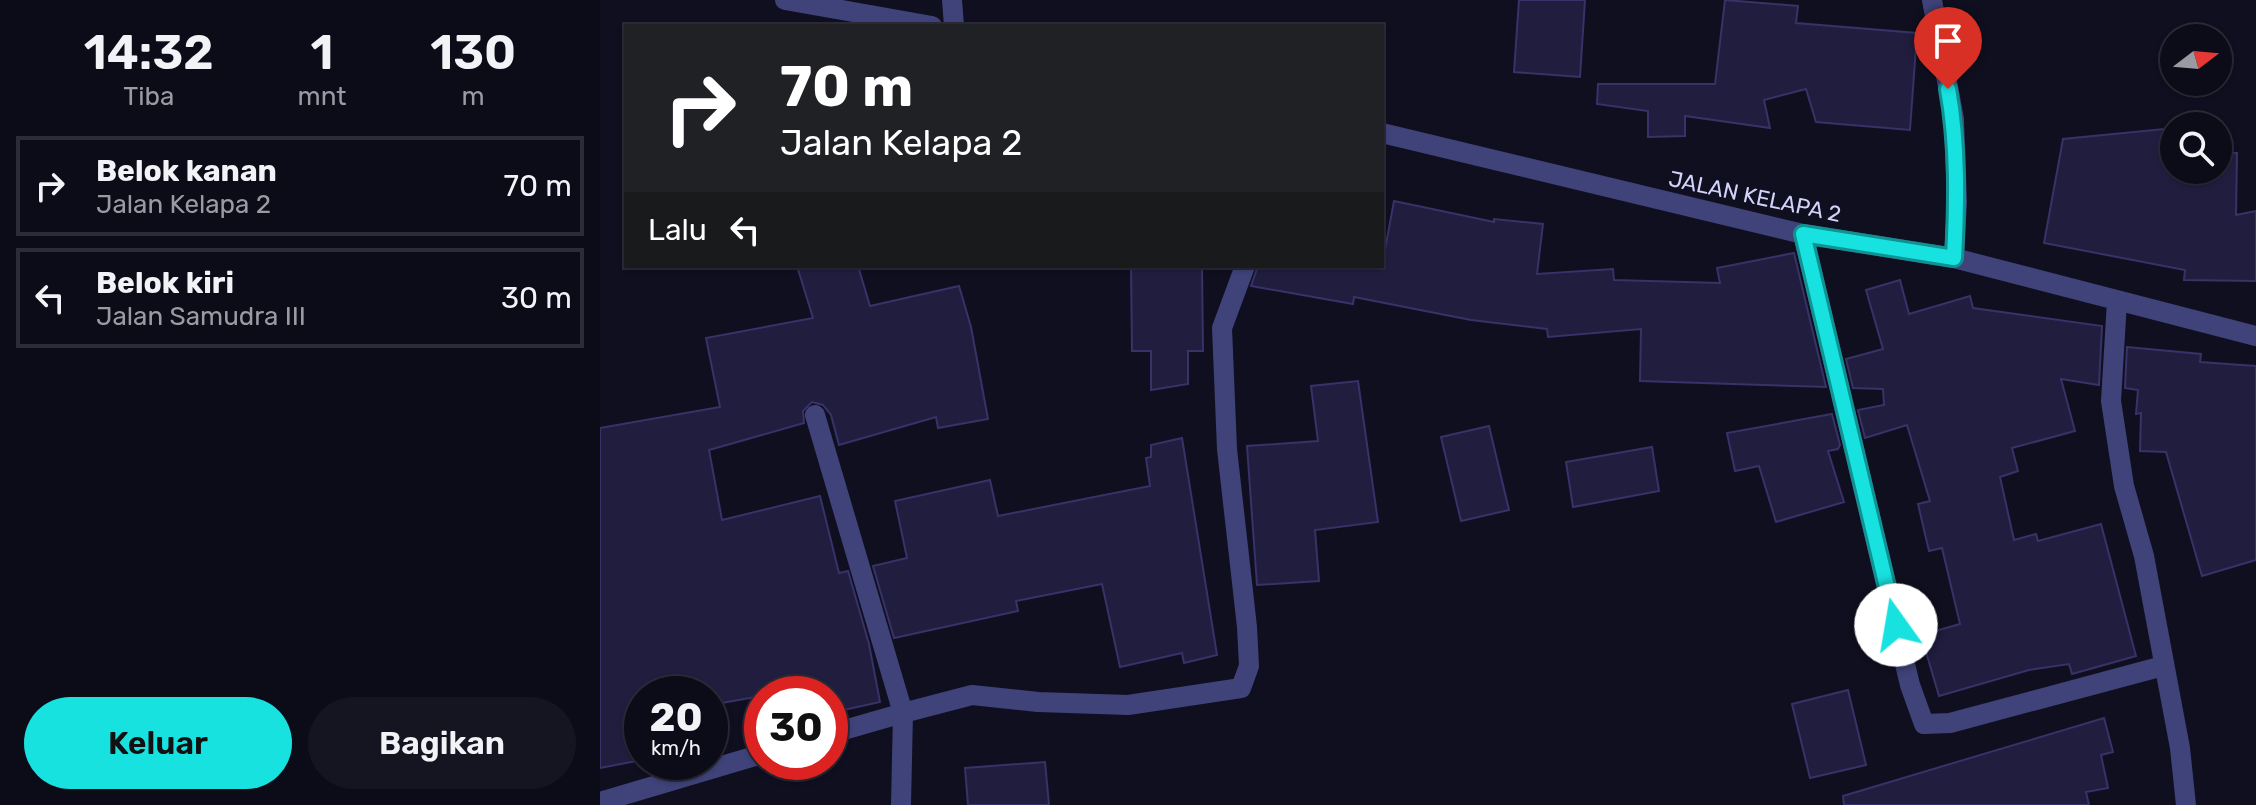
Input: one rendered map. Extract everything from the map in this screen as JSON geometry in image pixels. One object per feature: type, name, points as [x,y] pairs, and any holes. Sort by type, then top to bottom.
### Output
[{"type":"street","points":[[785,0],[921,24]]},
{"type":"street","points":[[952,0],[954,24]]},
{"type":"street","points":[[1932,0],[1954,119],[1957,202],[1954,258]]},
{"type":"street","name":"JALAN KELAPA 2","points":[[1384,133],[1803,234],[1954,258],[2256,336]]},
{"type":"street","points":[[1803,234],[1910,685],[1924,724],[1950,723],[2163,666]]},
{"type":"street","points":[[848,729],[972,695],[1038,702],[1128,705],[1241,688],[1249,666],[1227,449],[1222,328],[1244,268]]},
{"type":"street","points":[[2117,301],[2111,401],[2124,486],[2144,556],[2180,748],[2186,805]]},
{"type":"street","points":[[815,415],[903,713],[901,805]]},
{"type":"street","points":[[600,802],[744,759]]},
{"type":"building","points":[[1519,0],[1585,0],[1580,77],[1514,72]]},
{"type":"building","points":[[1725,0],[1798,6],[1796,23],[1917,33],[1910,130],[1816,122],[1806,89],[1764,100],[1770,128],[1685,116],[1685,136],[1648,137],[1648,111],[1597,104],[1598,84],[1715,84]]},
{"type":"building","points":[[2160,129],[2160,184],[2232,184],[2232,153],[2237,153],[2236,215],[2256,211],[2256,281],[2184,280],[2185,270],[2044,243],[2063,139]]},
{"type":"building","points":[[1394,201],[1494,222],[1494,219],[1543,224],[1537,274],[1613,269],[1614,280],[1720,283],[1717,268],[1794,253],[1826,387],[1640,381],[1641,329],[1548,337],[1547,329],[1471,320],[1354,297],[1353,304],[1251,286],[1257,268],[1384,268]]},
{"type":"building","points":[[798,268],[859,268],[870,306],[959,286],[971,327],[988,419],[938,428],[936,417],[839,445],[831,415],[823,405],[812,402],[803,411],[804,423],[709,450],[722,520],[820,496],[839,573],[848,571],[869,644],[880,702],[848,709],[848,676],[744,676],[744,699],[728,702],[728,676],[624,676],[624,763],[600,768],[600,428],[720,407],[706,338],[813,318]]},
{"type":"building","points":[[1131,268],[1202,268],[1203,351],[1188,351],[1188,384],[1151,390],[1151,351],[1132,351]]},
{"type":"building","points":[[1900,280],[1909,314],[1970,296],[1973,308],[2102,326],[2099,385],[2061,379],[2075,431],[2012,448],[2018,471],[2000,477],[2014,540],[2036,534],[2038,541],[2101,524],[2136,656],[2072,674],[2069,664],[2029,670],[1939,696],[1921,635],[1960,624],[1942,548],[1929,551],[1918,504],[1930,501],[1907,425],[1865,438],[1858,410],[1884,405],[1883,389],[1853,388],[1846,359],[1883,349],[1866,290]]},
{"type":"building","points":[[2127,347],[2201,354],[2200,362],[2256,366],[2256,560],[2202,576],[2166,452],[2140,451],[2141,413],[2136,414],[2138,390],[2125,388]]},
{"type":"building","points":[[1358,381],[1378,522],[1315,530],[1319,581],[1257,585],[1247,446],[1318,441],[1311,386]]},
{"type":"building","points":[[1832,414],[1840,445],[1838,449],[1828,451],[1844,502],[1776,522],[1759,466],[1735,471],[1727,433]]},
{"type":"building","points":[[1489,426],[1509,510],[1461,521],[1441,437]]},
{"type":"building","points":[[1182,438],[1217,655],[1184,663],[1182,653],[1120,667],[1102,584],[1016,601],[1018,611],[894,638],[873,566],[907,558],[895,501],[990,480],[998,516],[1150,486],[1146,458],[1151,457],[1151,445]]},
{"type":"building","points":[[1652,447],[1659,491],[1573,507],[1566,462]]},
{"type":"building","points":[[1848,690],[1866,765],[1810,778],[1792,704]]},
{"type":"building","points":[[2104,718],[2113,752],[2101,755],[2108,788],[2086,792],[2089,805],[1844,805],[1843,796]]},
{"type":"building","points":[[1045,762],[1049,805],[968,805],[965,768]]},
{"type":"route","points":[[1896,625],[1803,234],[1954,258],[1957,202],[1954,119],[1948,89]]}]
